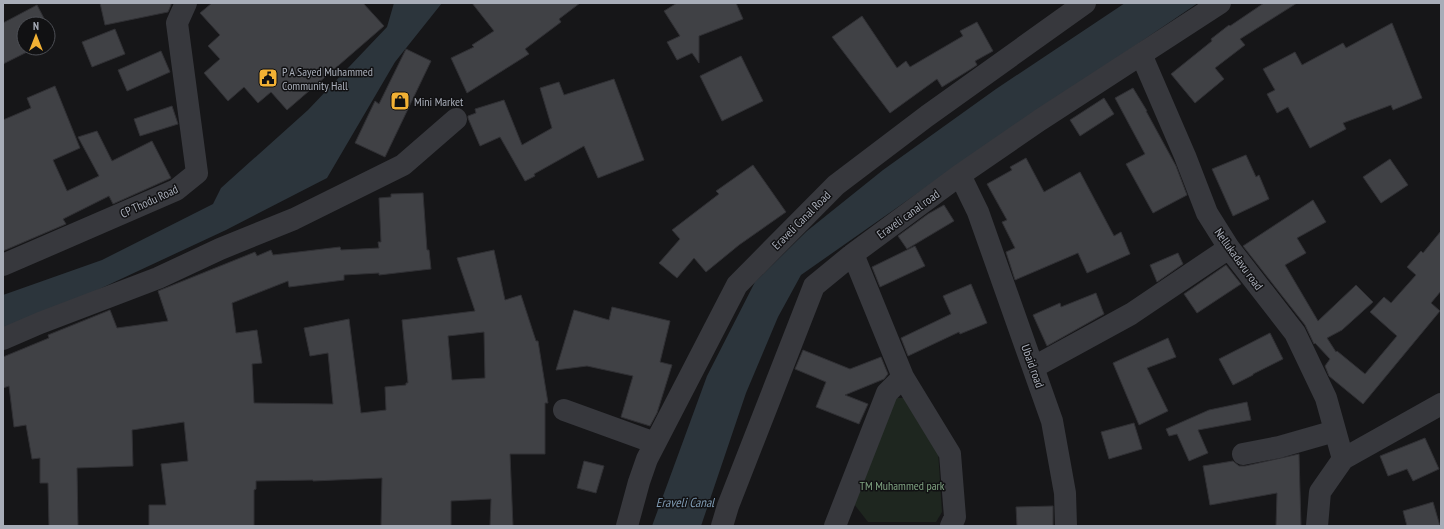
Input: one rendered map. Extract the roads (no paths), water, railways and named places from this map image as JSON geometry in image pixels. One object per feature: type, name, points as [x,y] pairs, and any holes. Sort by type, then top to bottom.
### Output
[{"type":"street","name":"CP Thodu Road","points":[[3,266],[176,190],[197,173],[177,23],[186,3]]},
{"type":"street","name":"Eraveli Canal Road","points":[[627,526],[647,459],[737,285],[836,185],[927,116],[1085,3]]},
{"type":"street","name":"Eraveli canal road","points":[[722,526],[728,506],[814,286],[853,254],[1040,120],[1220,3]]},
{"type":"street","name":"Nellukadavu road","points":[[1141,54],[1185,156],[1207,213],[1229,248],[1295,333],[1326,398],[1343,458]]},
{"type":"street","points":[[3,339],[40,323],[158,278],[294,219],[403,165],[456,119]]},
{"type":"street","name":"Ubaid road","points":[[960,176],[978,212],[1001,281],[1034,367],[1052,421],[1065,494],[1066,526]]},
{"type":"street","points":[[1034,367],[1131,314],[1229,248]]},
{"type":"street","points":[[853,254],[903,377],[950,454],[954,517],[951,526]]},
{"type":"street","points":[[835,526],[887,393],[903,377]]},
{"type":"street","points":[[1317,526],[1320,492],[1343,458],[1441,404]]},
{"type":"street","points":[[564,410],[655,443]]},
{"type":"street","points":[[1243,454],[1279,447],[1335,431]]},
{"type":"water","points":[[394,3],[442,3],[395,62],[327,178],[226,230],[3,334],[3,295],[102,260],[213,204],[221,188],[308,110],[387,27]]},
{"type":"water","name":"Eraveli Canal","points":[[1125,3],[1198,3],[925,188],[801,275],[778,317],[746,393],[701,526],[652,526],[707,376],[755,282],[807,231],[883,170],[996,89]]},
{"type":"place","name":"P A Sayed Muhammed Community Hall","points":[[268,78]]},
{"type":"place","name":"Mini Market","points":[[400,101]]},
{"type":"park label","name":"TM Muhammed park","points":[[902,485]]}]
